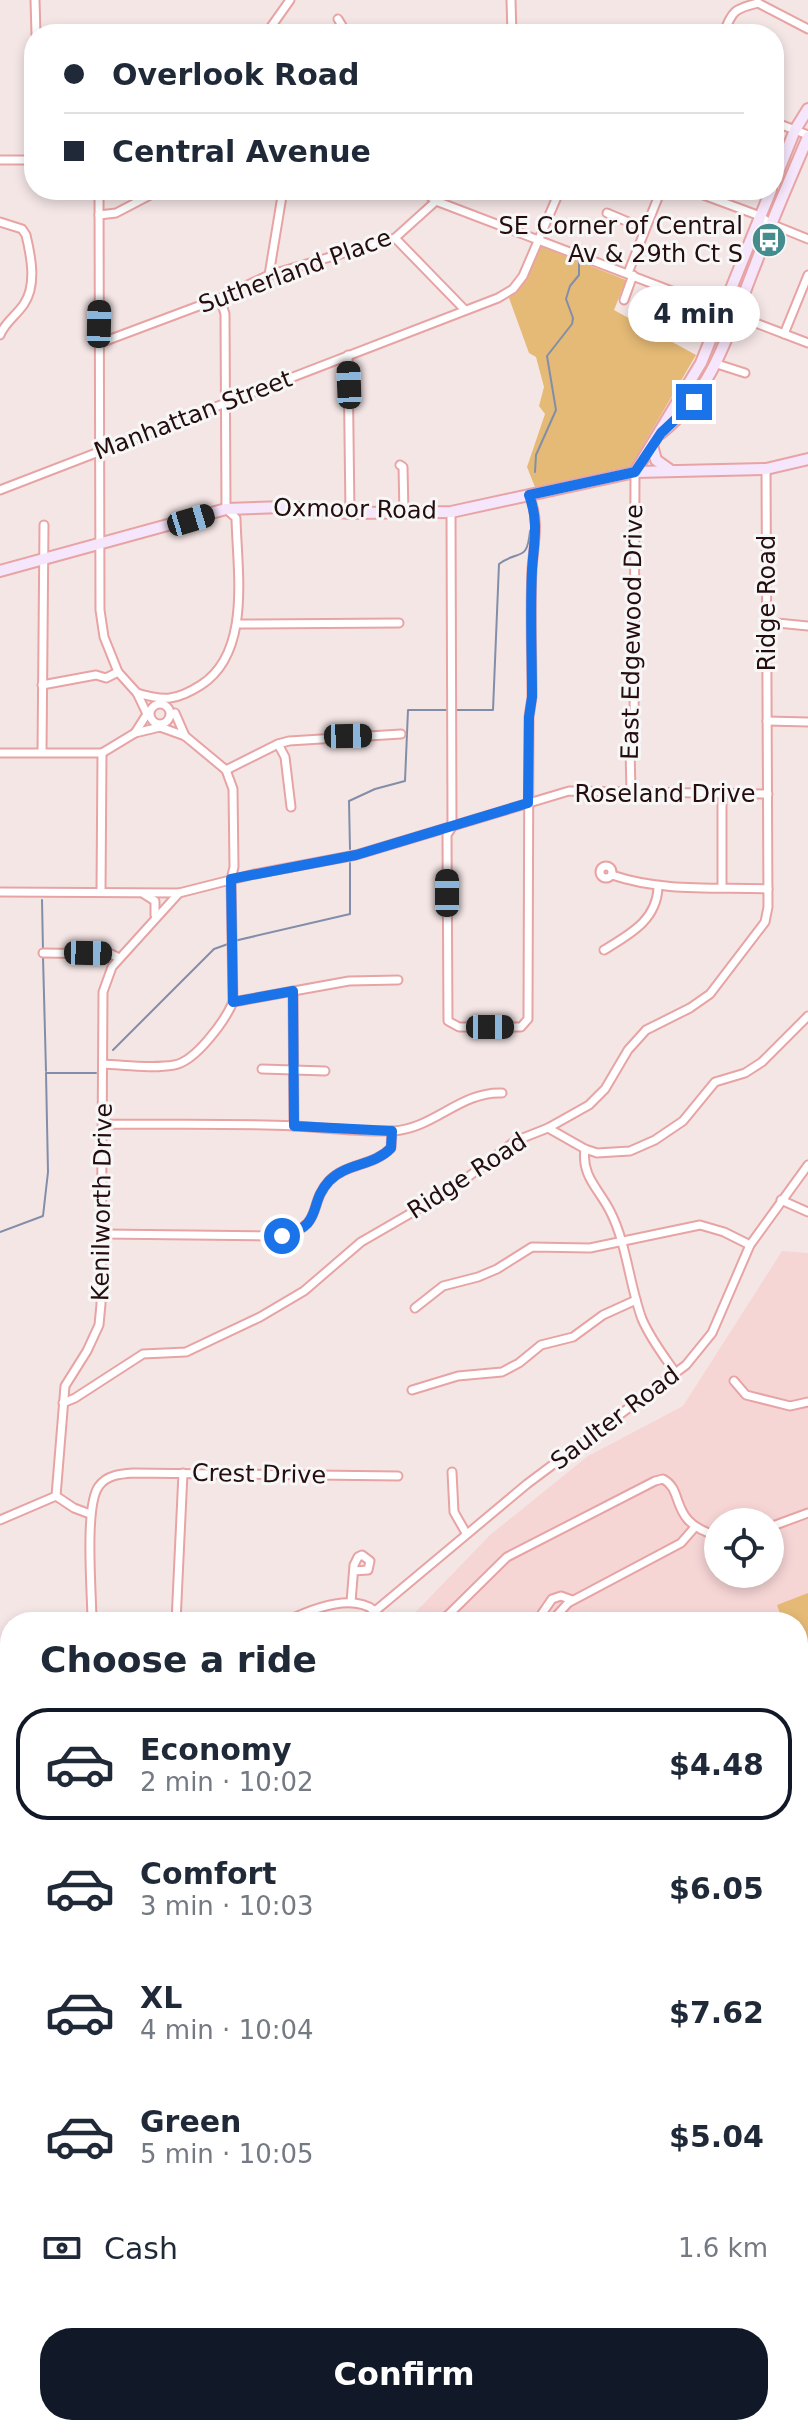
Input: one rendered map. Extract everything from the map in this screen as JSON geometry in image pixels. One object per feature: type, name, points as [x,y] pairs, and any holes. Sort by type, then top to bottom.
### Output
[{"type":"main road","points":[[784,157],[808,109]]},
{"type":"main road","points":[[784,193],[808,136]]},
{"type":"main road","points":[[661,433],[663,423],[701,363],[767,200]]},
{"type":"main road","points":[[635,472],[661,433],[694,402],[717,364],[781,200]]},
{"type":"main road","points":[[652,445],[657,461],[671,471]]},
{"type":"main road","name":"Oxmoor Road","points":[[0,571],[226,509],[283,507],[350,513],[451,512],[635,472],[766,469],[808,459]]},
{"type":"street","points":[[35,0],[36,24]]},
{"type":"street","points":[[273,24],[290,0]]},
{"type":"street","points":[[511,0],[512,24]]},
{"type":"street","points":[[727,24],[737,8],[758,2],[808,29]]},
{"type":"street","points":[[338,19],[341,24]]},
{"type":"street","points":[[784,126],[808,136]]},
{"type":"street","points":[[0,160],[24,160]]},
{"type":"street","points":[[99,200],[100,544],[104,637],[118,672],[137,693],[153,722],[185,736],[226,770],[233,789],[234,867],[231,879],[233,1002],[225,1020],[186,1061],[174,1066],[103,1064]]},
{"type":"street","points":[[99,215],[116,213],[141,200]]},
{"type":"street","points":[[269,275],[281,200]]},
{"type":"street","name":"Manhattan Street","points":[[0,490],[513,289],[523,276],[555,200]]},
{"type":"street","points":[[624,300],[630,274],[657,200]]},
{"type":"street","points":[[717,200],[808,239]]},
{"type":"street","points":[[436,201],[808,343]]},
{"type":"street","name":"Sutherland Place","points":[[100,343],[220,298],[269,275],[395,238],[436,201]]},
{"type":"street","points":[[607,213],[645,229]]},
{"type":"street","points":[[0,222],[22,229],[26,235],[32,281],[24,305],[4,326],[0,335]]},
{"type":"street","points":[[395,238],[465,310]]},
{"type":"street","points":[[784,334],[808,275]]},
{"type":"street","points":[[135,733],[155,705],[186,695],[209,680],[224,663],[237,624],[236,518],[226,509],[225,314],[220,298]]},
{"type":"street","points":[[348,355],[350,513]]},
{"type":"street","points":[[717,364],[745,373]]},
{"type":"street","points":[[400,465],[403,467],[404,514]]},
{"type":"street","name":"Ridge Road","points":[[63,1403],[143,1354],[186,1352],[260,1317],[304,1291],[361,1242],[451,1190],[515,1141],[548,1128],[589,1105],[605,1089],[628,1050],[646,1030],[710,994],[765,922],[768,889],[766,469]]},
{"type":"street","name":"East Edgewood Drive","points":[[631,792],[635,472]]},
{"type":"street","points":[[451,512],[452,827],[447,835],[448,1021],[459,1027],[521,1027],[528,1019],[529,717],[532,697],[532,569],[537,529],[529,495]]},
{"type":"street","points":[[42,752],[44,525]]},
{"type":"street","points":[[767,622],[808,626]]},
{"type":"street","points":[[237,624],[399,623]]},
{"type":"street","points":[[42,685],[96,675],[106,678],[118,672]]},
{"type":"street","points":[[137,693],[168,707],[185,736]]},
{"type":"street","points":[[0,753],[102,753],[135,733],[169,720],[186,695]]},
{"type":"street","points":[[767,721],[808,722]]},
{"type":"street","points":[[226,770],[278,744],[401,734]]},
{"type":"street","points":[[278,744],[285,757],[291,807]]},
{"type":"street","points":[[101,892],[102,753]]},
{"type":"street","name":"Roseland Drive","points":[[0,892],[179,893],[231,879],[356,855],[569,791],[768,794]]},
{"type":"street","points":[[722,793],[722,887]]},
{"type":"street","points":[[612,875],[636,884],[658,887],[768,889]]},
{"type":"street","points":[[604,950],[638,929],[653,911],[658,887]]},
{"type":"street","points":[[142,893],[155,901],[155,918]]},
{"type":"street","name":"Kenilworth Drive","points":[[56,1496],[63,1403],[69,1378],[99,1325],[103,1234],[103,992],[106,976],[179,893]]},
{"type":"street","points":[[43,953],[111,954],[119,958]]},
{"type":"street","points":[[233,1002],[349,981],[398,980]]},
{"type":"street","points":[[293,991],[294,1126]]},
{"type":"street","points":[[548,1128],[585,1149],[613,1154],[630,1151],[663,1135],[693,1111],[715,1082],[745,1073],[762,1062],[808,1016]]},
{"type":"street","points":[[262,1069],[325,1071]]},
{"type":"street","points":[[103,1124],[294,1126],[392,1131],[411,1128],[486,1093],[502,1093]]},
{"type":"street","points":[[567,1138],[571,1115]]},
{"type":"street","points":[[103,1234],[282,1236],[295,1233],[311,1221],[327,1184],[339,1172],[380,1159],[391,1148],[392,1131]]},
{"type":"street","points":[[585,1149],[583,1162],[587,1176],[611,1212],[636,1300],[654,1342],[675,1372]]},
{"type":"street","name":"Saulter Road","points":[[374,1610],[466,1533],[686,1365],[712,1333],[750,1245],[808,1165]]},
{"type":"street","points":[[781,1200],[808,1212]]},
{"type":"street","points":[[415,1308],[443,1286],[497,1269],[532,1247],[590,1248],[700,1225],[724,1232],[750,1245]]},
{"type":"street","points":[[412,1390],[458,1376],[502,1372],[541,1345],[573,1337],[603,1315],[636,1300]]},
{"type":"street","points":[[734,1381],[746,1395],[790,1406],[808,1402]]},
{"type":"street","points":[[452,1472],[454,1512],[466,1533]]},
{"type":"street","points":[[176,1612],[183,1473]]},
{"type":"street","name":"Crest Drive","points":[[90,1514],[97,1487],[104,1480],[120,1474],[398,1476]]},
{"type":"street","points":[[451,1612],[507,1557],[655,1481],[663,1479],[669,1483],[678,1508],[695,1527],[704,1531]]},
{"type":"street","points":[[0,1520],[56,1496],[90,1514],[92,1612]]},
{"type":"street","points":[[784,1522],[808,1513]]},
{"type":"street","points":[[558,1612],[572,1600],[681,1543],[695,1527]]},
{"type":"street","points":[[351,1602],[354,1565],[362,1555],[370,1561],[368,1570],[354,1571]]},
{"type":"street","points":[[543,1612],[552,1599],[561,1596],[572,1600]]},
{"type":"street","points":[[312,1612],[351,1602],[374,1610]]},
{"type":"shaded area","points":[[540,246],[626,280],[614,310],[696,355],[631,466],[535,487],[527,467],[545,414],[539,406],[544,387],[536,357],[529,353],[509,298],[525,281]]},
{"type":"shaded area","points":[[782,1251],[808,1253],[808,1612],[416,1612],[490,1535],[588,1456],[683,1406]]},
{"type":"shaded area","points":[[808,1593],[808,1612],[779,1612],[777,1605]]},
{"type":"waterway","points":[[535,472],[536,455],[556,410],[547,356],[572,324],[566,299],[570,286],[579,275],[579,260]]},
{"type":"waterway","points":[[350,849],[349,801],[375,789],[405,781],[408,710],[493,710],[499,564],[524,552],[530,531]]},
{"type":"waterway","points":[[234,941],[350,914],[350,863]]},
{"type":"waterway","points":[[42,900],[43,951]]},
{"type":"waterway","points":[[113,1050],[214,949],[228,944]]},
{"type":"waterway","points":[[43,957],[46,1071]]},
{"type":"waterway","points":[[0,1232],[43,1216],[48,1172],[46,1073],[96,1073]]},
{"type":"place","name":"SE Corner of Central Av & 29th Ct S","points":[[769,240]]},
{"type":"route","points":[[282,1236],[295,1233],[311,1221],[327,1184],[339,1172],[385,1155],[391,1148],[392,1131],[294,1126],[293,991],[233,1002],[231,879],[356,855],[528,803],[532,569],[537,529],[529,495],[635,472],[661,433],[694,402]]}]
